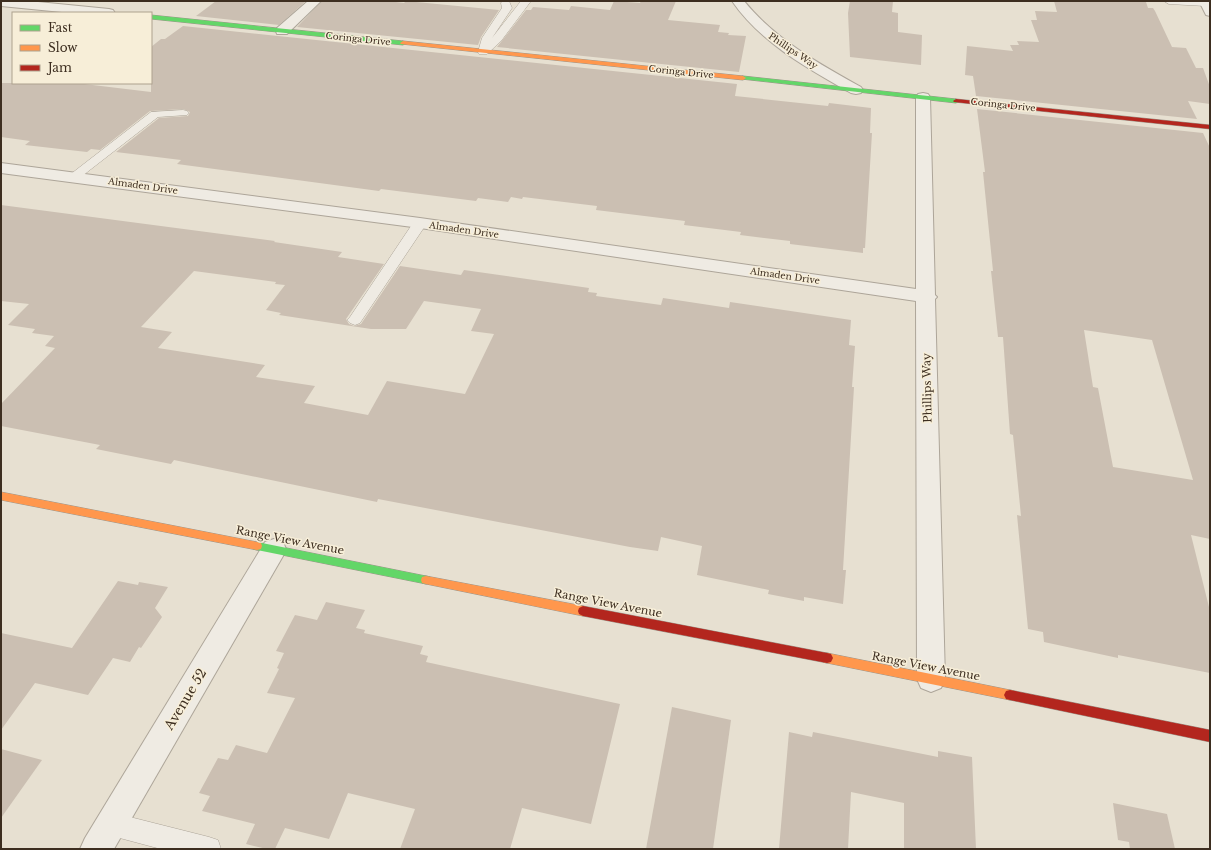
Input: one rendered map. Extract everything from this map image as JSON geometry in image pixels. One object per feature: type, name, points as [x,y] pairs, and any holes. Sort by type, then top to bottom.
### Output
[{"type":"street","points":[[282,31],[315,1]]},
{"type":"street","name":"Phillips Way","points":[[738,1],[748,15],[763,31],[802,58],[856,90]]},
{"type":"street","points":[[1,2],[99,12]]},
{"type":"street","name":"Coringa Drive","points":[[152,17],[1210,127]]},
{"type":"street","name":"Phillips Way","points":[[923,97],[927,297],[931,679]]},
{"type":"street","name":"Almaden Drive","points":[[1,168],[420,224],[927,297]]},
{"type":"street","name":"Range View Avenue","points":[[1,496],[931,679],[1210,736]]},
{"type":"street","name":"Avenue 52","points":[[96,849],[274,549]]},
{"type":"lane","points":[[483,52],[497,39],[526,1]]},
{"type":"lane","points":[[1169,1],[1207,5]]},
{"type":"lane","points":[[483,52],[487,38],[507,8],[506,3]]},
{"type":"lane","points":[[73,177],[155,114],[183,113]]},
{"type":"lane","points":[[355,320],[420,224]]},
{"type":"lane","points":[[110,824],[209,849]]},
{"type":"building","points":[[216,1],[306,1],[279,25],[196,16]]},
{"type":"building","points":[[322,1],[388,1],[404,3],[406,1],[499,10],[481,37],[478,45],[297,27]]},
{"type":"building","points":[[614,1],[640,3],[641,1],[676,1],[668,20],[720,25],[718,32],[729,33],[728,35],[746,36],[739,72],[497,47],[526,10],[531,10],[533,7],[569,10],[571,6],[610,10]]},
{"type":"building","points":[[850,1],[893,1],[892,12],[898,13],[898,32],[922,35],[921,65],[850,57],[848,13]]},
{"type":"building","points":[[1054,1],[1146,2],[1148,8],[1153,8],[1155,11],[1172,47],[1186,48],[1196,68],[1203,68],[1210,87],[1210,104],[1188,101],[1197,119],[976,96],[973,76],[965,75],[967,46],[1013,51],[1010,45],[1019,45],[1017,41],[1039,42],[1031,20],[1037,20],[1035,11],[1057,12]]},
{"type":"building","points":[[183,26],[737,84],[735,96],[828,106],[829,103],[871,108],[870,133],[872,133],[865,248],[863,248],[863,253],[790,244],[790,241],[740,235],[741,232],[684,225],[685,221],[596,210],[597,206],[523,197],[522,199],[511,197],[508,202],[478,198],[476,201],[381,189],[379,191],[177,164],[181,160],[116,152],[159,118],[188,116],[190,112],[183,109],[150,111],[100,150],[91,149],[87,152],[25,145],[30,141],[1,137],[1,83],[84,84],[151,92],[152,46],[161,39],[165,39]]},
{"type":"building","points":[[977,109],[1203,133],[1210,148],[1210,539],[1191,535],[1210,611],[1210,673],[1118,655],[1118,658],[1044,642],[1043,632],[1028,629],[1017,515],[1021,516],[1013,435],[1010,434],[1003,337],[998,337],[991,271],[993,271],[983,172],[985,172]],"holes":[[[1084,330],[1152,340],[1193,480],[1113,467],[1098,388],[1093,387]]]},
{"type":"building","points":[[1,205],[275,241],[274,242],[342,252],[338,257],[384,264],[346,319],[349,324],[354,326],[361,324],[400,266],[461,275],[464,270],[589,288],[588,292],[597,293],[596,296],[661,305],[663,298],[729,308],[730,302],[851,320],[849,345],[855,346],[852,387],[854,387],[843,570],[846,570],[843,604],[804,597],[804,601],[768,594],[769,590],[697,575],[702,546],[661,537],[658,551],[630,547],[378,499],[377,502],[174,460],[171,464],[96,449],[100,445],[1,426],[1,404],[55,348],[45,346],[54,336],[32,333],[35,329],[8,325],[29,304],[1,301]],"holes":[[[194,271],[276,282],[275,284],[285,285],[266,310],[281,313],[279,315],[371,329],[406,329],[424,301],[481,309],[471,331],[494,334],[465,394],[387,381],[368,415],[304,403],[315,386],[256,377],[265,365],[158,348],[172,332],[141,327]]]},
{"type":"building","points":[[118,581],[138,585],[139,582],[168,587],[155,608],[162,617],[141,648],[139,647],[130,662],[113,658],[88,695],[35,683],[1,730],[1,633],[72,648]]},
{"type":"building","points":[[326,602],[365,610],[356,628],[365,630],[364,633],[423,646],[420,654],[428,656],[426,662],[620,704],[591,824],[522,808],[510,849],[400,849],[415,809],[348,793],[329,839],[285,828],[275,849],[267,849],[246,844],[255,824],[202,811],[210,796],[199,793],[218,758],[228,760],[236,745],[267,753],[295,698],[267,693],[279,669],[277,668],[284,653],[276,651],[295,615],[317,620]]},
{"type":"building","points":[[672,707],[731,720],[713,849],[646,849]]},
{"type":"building","points":[[789,732],[812,737],[813,732],[938,757],[938,751],[972,757],[976,849],[904,849],[904,803],[851,792],[848,849],[779,849]]},
{"type":"building","points":[[1,749],[42,760],[1,818]]},
{"type":"building","points":[[1113,803],[1167,814],[1175,849],[1130,849],[1129,842],[1118,840]]},
{"type":"traffic: fast","points":[[152,17],[403,43]]},
{"type":"traffic: fast","points":[[743,78],[956,101]]},
{"type":"traffic: fast","points":[[257,546],[426,580]]},
{"type":"traffic: slow","points":[[403,43],[743,78]]},
{"type":"traffic: slow","points":[[1,496],[257,546]]},
{"type":"traffic: slow","points":[[426,580],[583,611]]},
{"type":"traffic: slow","points":[[827,658],[1010,695]]},
{"type":"traffic: jam","points":[[956,101],[1210,127]]},
{"type":"traffic: jam","points":[[583,611],[827,658]]},
{"type":"traffic: jam","points":[[1010,695],[1210,736]]}]
